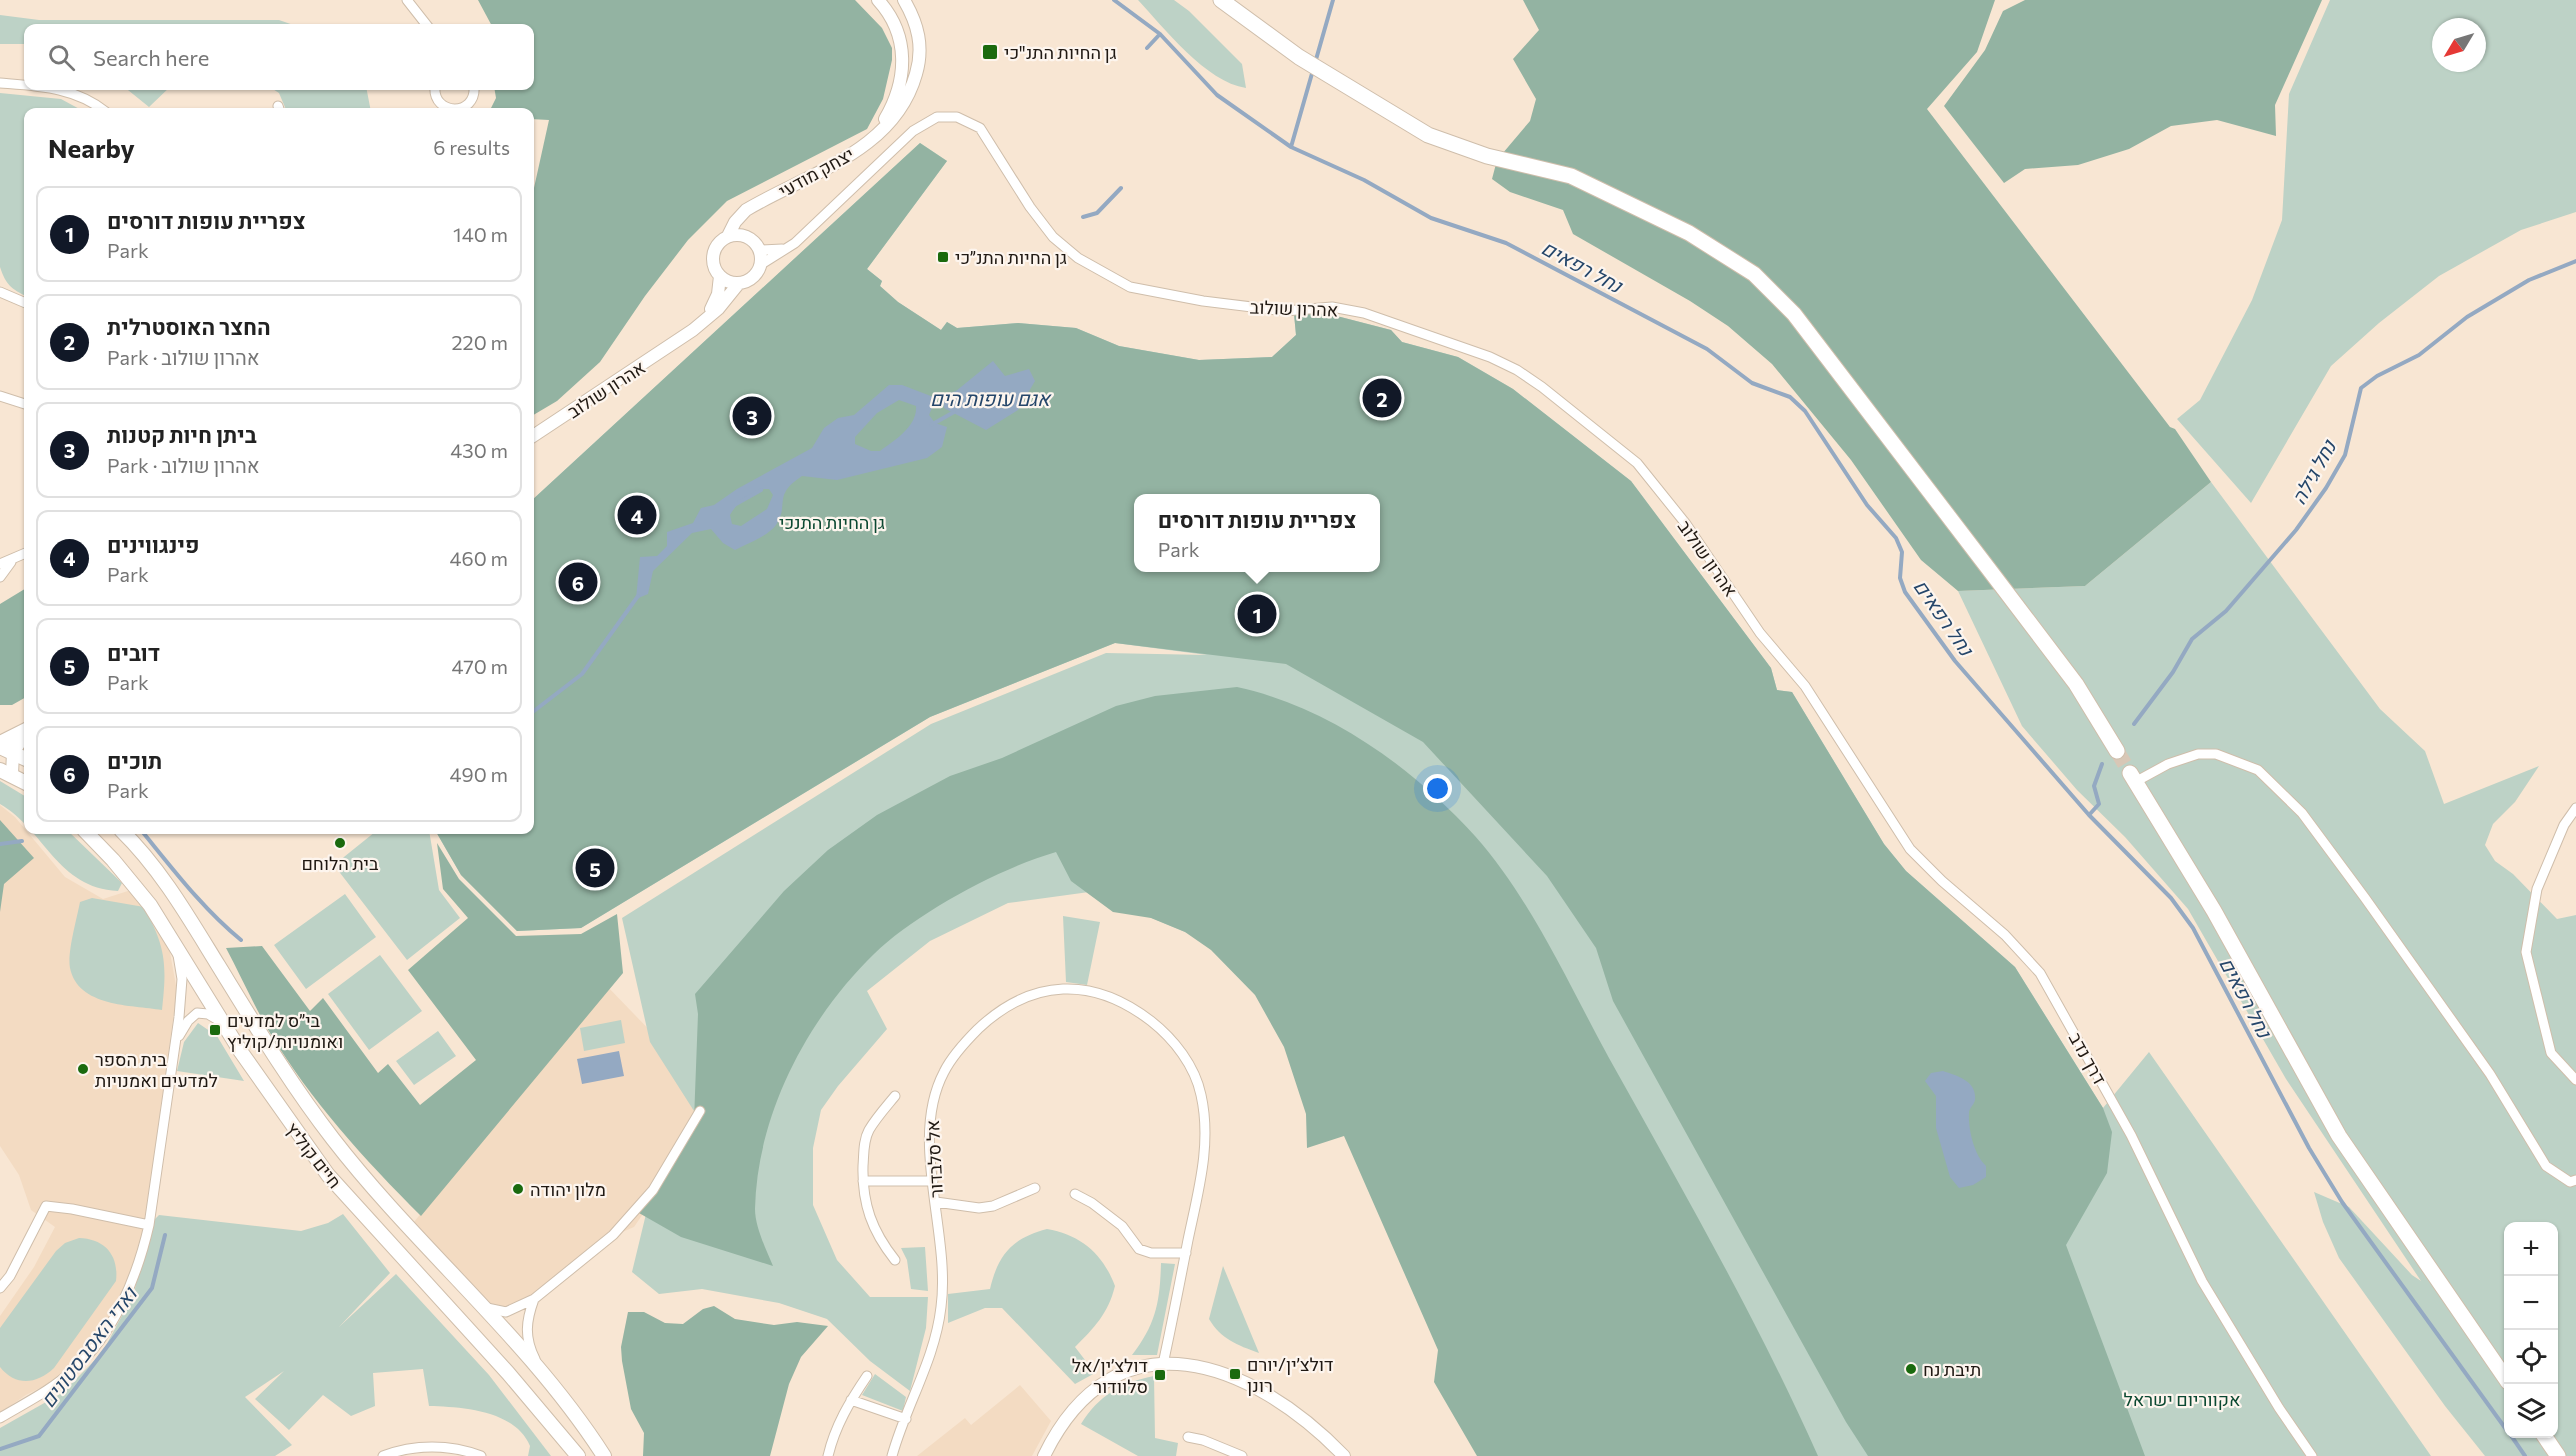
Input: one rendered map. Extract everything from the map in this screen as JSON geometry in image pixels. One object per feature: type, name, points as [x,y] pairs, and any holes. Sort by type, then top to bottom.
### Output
[{"type":"main road","points":[[1221,0],[1307,62],[1428,135],[1487,156],[1571,176],[1689,233],[1754,274],[1794,314],[1949,516],[2076,684],[2117,751]]},
{"type":"main road","points":[[4,747],[24,732]]},
{"type":"main road","points":[[4,747],[24,755]]},
{"type":"main road","points":[[6,772],[24,782]]},
{"type":"main road","points":[[2133,777],[2214,911],[2339,1136],[2504,1376]]},
{"type":"main road","name":"חיים קוליץ","points":[[88,834],[136,886],[274,1102],[328,1175],[508,1373],[574,1453]]},
{"type":"main road","name":"חיים קוליץ","points":[[124,834],[167,884],[266,1041],[328,1132],[542,1375],[590,1433],[604,1456]]},
{"type":"main road","points":[[2546,1438],[2558,1456]]},
{"type":"street","points":[[406,0],[426,24]]},
{"type":"street","name":"יצחק מודעי","points":[[868,142],[892,107],[903,64],[902,42],[893,22],[878,0]]},
{"type":"street","name":"יצחק מודעי","points":[[728,236],[740,216],[764,200],[836,164],[868,142],[897,114],[914,82],[921,49],[918,34],[904,0]]},
{"type":"street","points":[[0,83],[24,86]]},
{"type":"street","points":[[55,90],[71,92],[100,108]]},
{"type":"street","points":[[435,90],[436,97],[443,108]]},
{"type":"street","points":[[465,108],[473,98],[474,90]]},
{"type":"street","name":"אהרון שולוב","points":[[760,265],[795,243],[913,131],[937,117],[957,117],[980,128],[1030,207],[1053,237],[1078,258],[1130,287],[1203,301],[1285,311],[1332,307],[1364,313],[1490,357],[1517,370],[1542,387],[1636,463],[1686,524],[1760,633],[1805,686],[1823,713]]},
{"type":"street","name":"יצחק מודעי","points":[[748,237],[746,219],[752,209],[764,200]]},
{"type":"street","points":[[728,236],[748,237],[760,250],[760,265],[752,277],[739,283],[730,282],[720,276],[713,266],[713,254],[718,243],[728,236]]},
{"type":"street","name":"אהרון שולוב","points":[[760,250],[778,250],[795,243]]},
{"type":"street","name":"אהרון שולוב","points":[[681,338],[711,310],[718,294],[720,276]]},
{"type":"street","name":"אהרון שולוב","points":[[534,435],[681,338],[712,314],[739,283]]},
{"type":"street","points":[[0,292],[24,302]]},
{"type":"street","points":[[0,396],[24,404]]},
{"type":"street","points":[[0,564],[13,561],[24,554]]},
{"type":"street","points":[[0,577],[13,561]]},
{"type":"street","name":"דרך נדב","points":[[1823,713],[1910,849],[1942,881],[2005,935],[2040,973],[2131,1135],[2202,1281],[2312,1456]]},
{"type":"street","points":[[4,747],[6,772],[24,760]]},
{"type":"street","points":[[2133,777],[2198,754],[2216,754],[2258,770],[2302,813],[2372,908],[2490,1074],[2546,1166],[2570,1182],[2576,1180]]},
{"type":"street","points":[[2576,808],[2564,825],[2537,889],[2526,952],[2551,1053],[2576,1080]]},
{"type":"street","points":[[0,1418],[54,1386],[90,1352],[122,1303],[141,1258],[149,1226],[182,979],[175,946]]},
{"type":"street","name":"אל סלבדור","points":[[892,1456],[929,1359],[941,1307],[943,1275],[933,1181],[931,1110],[944,1072],[968,1039],[1007,1006],[1033,994],[1056,989],[1094,992],[1126,1004],[1168,1036],[1188,1063],[1201,1093],[1205,1127],[1203,1168],[1163,1364]]},
{"type":"street","points":[[175,1043],[188,1021],[197,1013],[215,1017],[226,1027]]},
{"type":"street","points":[[895,1096],[869,1131],[865,1142],[862,1181],[871,1224],[880,1241],[895,1260]]},
{"type":"street","points":[[473,1298],[492,1311],[516,1310],[534,1299],[613,1236],[653,1190],[700,1111]]},
{"type":"street","points":[[862,1181],[933,1181]]},
{"type":"street","points":[[936,1202],[979,1208],[993,1206],[1035,1188]]},
{"type":"street","points":[[1075,1194],[1092,1203],[1122,1226],[1139,1249],[1151,1253],[1186,1253]]},
{"type":"street","points":[[0,1288],[10,1276],[46,1206],[72,1209],[149,1226]]},
{"type":"street","points":[[534,1299],[526,1330],[530,1350],[542,1375]]},
{"type":"street","points":[[1044,1456],[1056,1431],[1093,1388],[1116,1373],[1133,1367],[1163,1364],[1196,1366],[1247,1385],[1272,1398],[1316,1430],[1344,1456]]},
{"type":"street","points":[[828,1456],[832,1437],[850,1400],[867,1376]]},
{"type":"street","points":[[850,1400],[906,1419]]},
{"type":"street","points":[[1188,1437],[1203,1440],[1242,1456]]},
{"type":"street","points":[[383,1456],[425,1447],[465,1450],[481,1456]]},
{"type":"shaded area","name":"בית הספר למדעים ואמנויות","points":[[0,805],[15,817],[24,828],[24,834],[29,834],[65,877],[103,899],[131,890],[169,947],[177,991],[143,1236],[119,1302],[89,1347],[56,1380],[26,1395],[0,1413],[0,1316],[34,1267],[55,1227],[31,1210],[19,1175],[0,1146]]},
{"type":"shaded area","points":[[605,984],[719,1102],[634,1227],[613,1236],[534,1299],[498,1312],[410,1227]]},
{"type":"shaded area","points":[[1020,1385],[1051,1421],[1032,1456],[917,1456],[965,1418],[971,1425]]},
{"type":"green space","points":[[478,0],[855,0],[882,28],[892,48],[892,60],[883,99],[867,129],[727,201],[688,240],[645,296],[600,362],[557,401],[534,415],[534,188],[549,120],[534,119],[534,108],[491,108],[496,98],[495,90],[534,90],[534,24],[491,24]]},
{"type":"green space","points":[[1138,0],[1174,0],[1189,11],[1242,64],[1246,88],[1231,84],[1201,65],[1173,39]]},
{"type":"green space","points":[[1523,0],[1995,0],[1977,52],[1927,109],[2170,427],[2175,429],[2211,482],[2085,586],[1958,591],[1921,560],[1851,460],[1772,364],[1728,326],[1690,301],[1573,234],[1563,210],[1510,192],[1492,179],[1497,160],[1530,121],[1536,99],[1513,59],[1539,30]]},
{"type":"green space","points":[[2025,0],[2322,0],[2275,105],[2276,136],[2217,120],[2171,126],[2129,149],[2078,165],[2025,169],[2004,183],[1944,106],[1985,50],[2003,11]]},
{"type":"green space","points":[[2330,0],[2576,0],[2576,212],[2521,230],[2439,276],[2379,323],[2331,366],[2251,503],[2177,419],[2200,400],[2252,300],[2282,220],[2289,94]]},
{"type":"green space","points":[[0,15],[39,20],[279,20],[290,24],[24,24],[24,44],[0,44]]},
{"type":"green space","points":[[128,90],[167,90],[149,107]]},
{"type":"green space","points":[[274,90],[367,90],[370,108],[285,108],[279,93]]},
{"type":"green space","points":[[0,93],[61,99],[78,108],[24,108],[24,295],[10,286],[0,267]]},
{"type":"green space","name":"אקווריום ישראל","points":[[920,143],[947,161],[867,269],[882,281],[880,286],[898,302],[941,330],[947,322],[957,328],[1018,323],[1076,328],[1119,346],[1199,360],[1272,357],[1296,335],[1294,314],[1329,314],[1391,330],[1402,342],[1458,357],[1513,389],[1631,481],[1771,668],[1777,690],[1792,692],[1884,844],[1906,871],[2015,967],[2103,1108],[2149,1052],[2431,1456],[1543,1456],[1289,975],[1089,892],[1008,903],[930,941],[867,991],[887,1029],[838,1086],[821,1110],[813,1148],[813,1205],[837,1260],[870,1297],[928,1297],[926,1328],[910,1391],[870,1361],[827,1319],[779,1303],[702,1289],[659,1294],[632,1272],[646,1214],[694,1111],[650,1042],[622,918],[931,724],[1106,653],[1207,655],[1115,643],[930,717],[581,928],[517,931],[461,875],[437,834],[534,834],[534,498]]},
{"type":"green space","name":"גן החיות התנכי","points":[[920,143],[947,161],[867,269],[882,281],[880,286],[898,302],[941,330],[947,322],[957,328],[1018,323],[1076,328],[1119,346],[1199,360],[1272,357],[1296,335],[1294,314],[1329,314],[1391,330],[1402,342],[1458,357],[1513,389],[1631,481],[1771,668],[1777,690],[1792,692],[1884,844],[1906,871],[2015,967],[2103,1108],[2112,1132],[2107,1173],[2066,1245],[2145,1456],[1868,1456],[1846,1422],[1613,1001],[1596,948],[1547,876],[1423,742],[1286,664],[1115,643],[930,717],[581,928],[517,931],[461,875],[437,834],[534,834],[534,498]]},
{"type":"green space","points":[[2211,482],[2380,709],[2425,751],[2444,804],[2539,766],[2515,802],[2493,824],[2485,845],[2495,861],[2513,874],[2557,919],[2576,915],[2576,1456],[2485,1456],[2445,1406],[2339,1258],[2323,1222],[2314,1192],[2349,1207],[2412,1275],[2421,1281],[2286,1079],[2188,909],[2125,837],[2077,790],[2022,726],[1958,591],[2085,586]]},
{"type":"green space","points":[[24,589],[24,698],[12,705],[0,705],[0,604]]},
{"type":"green space","points":[[1237,687],[1271,696],[1304,709],[1367,743],[1424,786],[1475,836],[1495,861],[1514,887],[1548,943],[1718,1255],[1770,1354],[1818,1456],[1477,1456],[1434,1382],[1438,1350],[1344,1136],[1307,1148],[1306,1114],[1284,1047],[1255,995],[1211,950],[1185,932],[1151,918],[1113,912],[1071,881],[1056,852],[1034,859],[985,881],[912,923],[874,954],[827,1008],[807,1038],[790,1071],[765,1139],[758,1174],[755,1216],[773,1266],[681,1237],[639,1213],[694,1120],[698,1014],[695,994],[784,891],[828,850],[877,815],[950,776],[1002,758],[1116,706],[1155,696]]},
{"type":"green space","points":[[0,781],[24,796],[24,823],[15,815],[0,804]]},
{"type":"green space","points":[[0,820],[34,858],[4,884],[0,912]]},
{"type":"green space","points":[[34,834],[71,834],[122,883],[118,891],[97,887],[80,880],[53,856]]},
{"type":"green space","points":[[373,834],[430,834],[439,890],[460,918],[407,960],[334,865]]},
{"type":"green space","points":[[437,843],[459,879],[516,936],[581,934],[617,914],[623,973],[421,1216],[359,1151],[303,1082],[270,1033],[226,948],[262,946],[310,1011],[323,998],[378,1073],[388,1064],[420,1105],[476,1060],[408,970],[468,918],[443,889]]},
{"type":"green space","points":[[345,894],[376,937],[306,989],[274,945]]},
{"type":"green space","points":[[92,898],[144,907],[161,945],[164,968],[162,1010],[107,1002],[83,990],[75,981],[69,962],[73,935],[80,902]]},
{"type":"green space","points":[[1063,916],[1100,922],[1087,985],[1066,982]]},
{"type":"green space","points":[[380,955],[422,1011],[369,1050],[328,994]]},
{"type":"green space","points":[[621,1020],[625,1043],[584,1051],[580,1028]]},
{"type":"green space","points":[[198,1023],[217,1036],[244,1081],[177,1071],[184,1042]]},
{"type":"green space","points":[[438,1031],[456,1056],[414,1085],[396,1061]]},
{"type":"green space","points":[[343,1214],[390,1273],[339,1327],[396,1274],[489,1375],[551,1456],[528,1456],[530,1446],[523,1434],[500,1418],[472,1410],[429,1406],[423,1369],[373,1373],[375,1406],[351,1416],[323,1395],[289,1430],[255,1399],[284,1371],[245,1397],[292,1445],[275,1456],[0,1456],[0,1428],[62,1393],[102,1353],[134,1293],[149,1225],[159,1215],[301,1231],[328,1223]]},
{"type":"green space","points":[[1047,1229],[1070,1236],[1089,1248],[1104,1264],[1115,1286],[1104,1313],[1075,1347],[1095,1373],[1075,1384],[1002,1308],[985,1308],[948,1323],[948,1294],[990,1289],[997,1267],[1008,1250],[1024,1237]]},
{"type":"green space","points":[[79,1238],[96,1241],[108,1250],[115,1263],[116,1281],[54,1368],[34,1380],[13,1378],[0,1367],[0,1328],[56,1251],[65,1243]]},
{"type":"green space","points":[[925,1247],[928,1291],[911,1289],[907,1260],[901,1248]]},
{"type":"green space","points":[[1161,1263],[1175,1264],[1157,1355],[1132,1355],[1147,1333],[1155,1312]]},
{"type":"green space","points":[[1223,1266],[1259,1353],[1230,1340],[1219,1332],[1209,1319]]},
{"type":"green space","points":[[714,1306],[735,1319],[774,1325],[797,1322],[828,1326],[801,1357],[789,1384],[770,1456],[643,1456],[644,1433],[631,1409],[622,1361],[621,1347],[628,1312],[644,1312],[665,1323],[683,1324],[703,1309]]},
{"type":"green space","points":[[875,1374],[906,1397],[903,1411],[862,1395]]},
{"type":"green space","points":[[1154,1376],[1155,1438],[1178,1443],[1176,1456],[1138,1456],[1081,1424],[1103,1398],[1121,1386]]},
{"type":"water","name":"אגם עופות הים","points":[[993,361],[1005,376],[1029,369],[1035,381],[1018,410],[986,430],[944,408],[943,395],[956,391]]},
{"type":"water","points":[[889,385],[902,385],[936,398],[929,415],[935,423],[947,427],[942,447],[927,458],[837,480],[802,476],[784,494],[782,511],[776,525],[768,533],[735,550],[723,543],[711,529],[692,533],[653,571],[648,594],[636,599],[640,557],[657,556],[667,546],[667,532],[693,523],[701,508],[714,505],[737,489],[812,448],[824,428],[838,418],[854,415]],"holes":[[[899,400],[916,406],[913,420],[904,432],[880,451],[871,451],[855,444],[855,437],[877,413]],[[769,489],[773,495],[767,509],[741,526],[732,524],[730,515],[736,506],[749,496]]]},
{"type":"water","points":[[619,1051],[624,1076],[582,1084],[577,1059]]},
{"type":"water","points":[[1943,1071],[1965,1080],[1973,1088],[1975,1100],[1969,1113],[1971,1134],[1975,1149],[1986,1166],[1986,1177],[1973,1185],[1959,1188],[1950,1177],[1936,1128],[1936,1096],[1925,1081],[1931,1073]]},
{"type":"waterway","name":"נחל רפאים","points":[[1114,0],[1160,34],[1217,95],[1291,147],[1364,180],[1431,218],[1506,243],[1707,349],[1752,383],[1790,397],[1805,411],[1867,505],[1896,538],[1902,552],[1900,578],[1905,592],[1955,661],[2089,815],[2171,898],[2193,928],[2309,1148],[2342,1202],[2504,1426]]},
{"type":"waterway","points":[[1315,63],[1333,0]]},
{"type":"waterway","points":[[1147,48],[1160,34]]},
{"type":"waterway","points":[[1291,147],[1313,70]]},
{"type":"waterway","points":[[1083,217],[1097,213],[1121,188]]},
{"type":"waterway","name":"נחל גילה","points":[[2134,724],[2173,672],[2192,639],[2226,611],[2296,530],[2326,488],[2345,455],[2361,388],[2377,376],[2419,355],[2467,317],[2529,280],[2576,261]]},
{"type":"waterway","points":[[931,425],[954,412]]},
{"type":"waterway","points":[[736,504],[761,490]]},
{"type":"waterway","points":[[534,711],[582,674],[638,596]]},
{"type":"waterway","name":"נחל גילה","points":[[2089,815],[2099,804],[2094,786],[2102,764]]},
{"type":"waterway","points":[[144,834],[201,902],[241,940]]},
{"type":"waterway","points":[[0,844],[22,841]]},
{"type":"waterway","name":"ואדי האסבסטונים","points":[[0,1449],[39,1436],[152,1288],[165,1235]]},
{"type":"waterway","name":"נחל רפאים","points":[[2513,1438],[2525,1456]]},
{"type":"tunnel","points":[[2117,751],[2130,773]]},
{"type":"place","name":"גן החיות התנ\"כי","points":[[990,52]]},
{"type":"place","name":"גן החיות התנ״כי","points":[[943,257]]},
{"type":"place","name":"החצר האוסטרלית","points":[[1382,398]]},
{"type":"place","name":"ביתן חיות קטנות","points":[[752,416]]},
{"type":"place","name":"פינגווינים","points":[[637,515]]},
{"type":"place","name":"תוכים","points":[[578,582]]},
{"type":"place","name":"צפריית עופות דורסים","points":[[1257,614]]},
{"type":"place","name":"בית הלוחם","points":[[340,843]]},
{"type":"place","name":"דובים","points":[[595,868]]},
{"type":"place","name":"בי״ס למדעים ואומנויות/קוליץ","points":[[215,1030]]},
{"type":"place","name":"בית הספר למדעים ואמנויות","points":[[83,1069]]},
{"type":"place","name":"מלון יהודה","points":[[518,1189]]},
{"type":"place","name":"תיבת נח","points":[[1911,1369]]},
{"type":"place","name":"דולצ׳ין/יורם רונן","points":[[1235,1374]]},
{"type":"place","name":"דולצ׳ין/אל סלוודור","points":[[1160,1375]]}]
